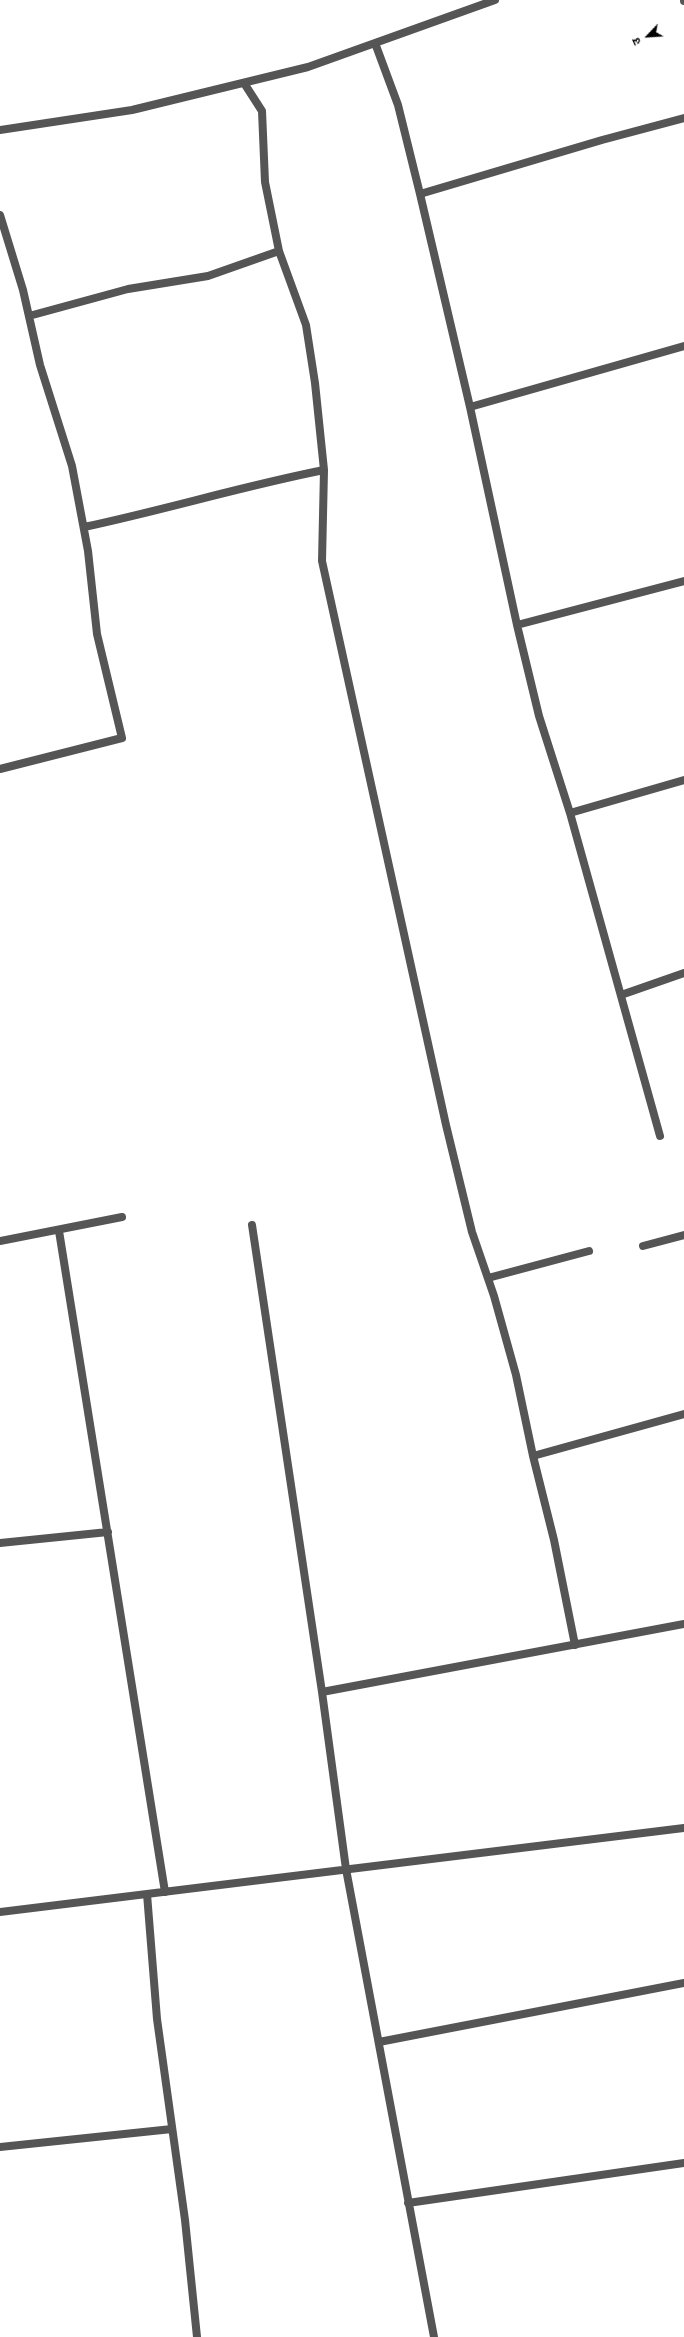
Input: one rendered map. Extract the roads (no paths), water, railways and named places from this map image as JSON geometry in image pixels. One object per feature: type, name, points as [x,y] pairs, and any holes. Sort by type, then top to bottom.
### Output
[{"type":"street","points":[[0,130],[132,110],[308,67],[495,0]]},
{"type":"street","points":[[375,43],[398,105],[420,194],[470,407],[517,625],[540,716],[570,813],[660,1136]]},
{"type":"street","points":[[244,83],[262,111],[264,182],[279,251],[306,325],[315,383],[324,470],[322,561],[446,1125],[472,1232],[488,1278],[516,1375],[533,1456],[554,1540],[575,1645]]},
{"type":"street","points":[[420,194],[602,140],[684,118]]},
{"type":"street","points":[[0,215],[29,316],[40,365],[72,466],[84,527],[97,634],[122,738],[0,769]]},
{"type":"street","points":[[29,316],[128,289],[208,276],[279,251]]},
{"type":"street","points":[[470,407],[684,346]]},
{"type":"street","points":[[84,527],[152,513],[270,481],[324,470]]},
{"type":"street","points":[[517,625],[684,581]]},
{"type":"street","points":[[570,813],[684,780]]},
{"type":"street","points":[[621,994],[684,973]]},
{"type":"street","points":[[0,1240],[59,1231],[122,1217]]},
{"type":"street","points":[[252,1225],[322,1692],[346,1870],[434,2337]]},
{"type":"street","points":[[59,1231],[166,1892]]},
{"type":"street","points":[[643,1246],[684,1235]]},
{"type":"street","points":[[488,1278],[589,1252]]},
{"type":"street","points":[[533,1456],[684,1414]]},
{"type":"street","points":[[0,1543],[108,1532]]},
{"type":"street","points":[[322,1692],[684,1624]]},
{"type":"street","points":[[0,1912],[684,1828]]},
{"type":"street","points":[[147,1894],[158,2019],[185,2220],[197,2337]]},
{"type":"street","points":[[379,2042],[684,1983]]},
{"type":"street","points":[[0,2147],[172,2129]]},
{"type":"street","points":[[408,2203],[684,2163]]}]
